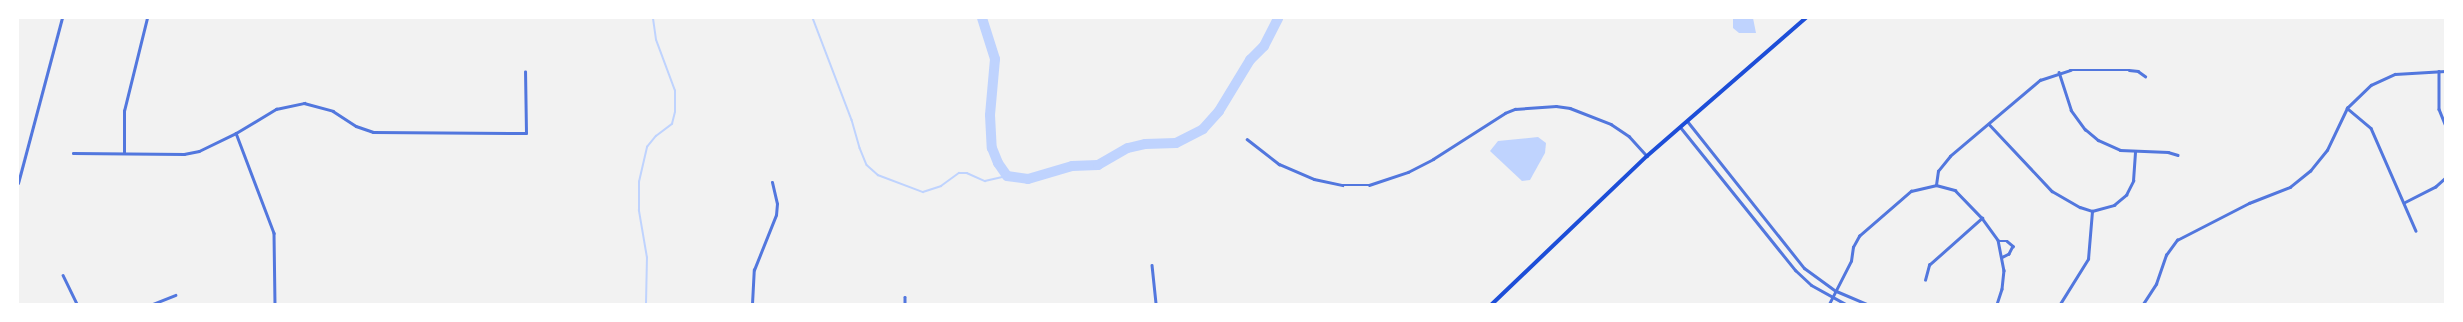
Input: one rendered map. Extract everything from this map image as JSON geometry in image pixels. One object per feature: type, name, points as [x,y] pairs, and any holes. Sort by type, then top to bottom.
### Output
[{"type":"main road","points":[[1492,304],[1647,156],[1687,120],[1781,42],[1806,18]]},
{"type":"street","points":[[18,183],[62,18]]},
{"type":"street","points":[[124,153],[124,110],[147,18]]},
{"type":"street","points":[[1936,185],[1941,165],[2040,80],[2059,72],[2129,70],[2138,71],[2146,76]]},
{"type":"street","points":[[2439,71],[2439,109],[2445,124]]},
{"type":"street","points":[[2143,304],[2156,284],[2166,255],[2177,240],[2249,203],[2290,187],[2310,171],[2327,150],[2347,108],[2371,85],[2395,74],[2445,71]]},
{"type":"street","points":[[73,153],[184,154],[199,151],[236,133],[276,109],[304,103],[333,110],[356,126],[372,132],[526,133],[525,72]]},
{"type":"street","points":[[2059,72],[2071,110],[2085,129],[2103,142],[2135,152],[2168,152],[2178,155]]},
{"type":"street","points":[[1247,140],[1279,164],[1314,179],[1342,185],[1369,185],[1403,174],[1433,159],[1504,113],[1514,109],[1556,106],[1570,108],[1611,124],[1628,136],[1647,156]]},
{"type":"street","points":[[2347,108],[2371,128],[2405,202],[2416,231]]},
{"type":"street","points":[[1687,120],[1804,268],[1836,291],[1866,304]]},
{"type":"street","points":[[1989,124],[2049,189],[2080,207],[2092,211],[2114,205],[2126,195],[2133,181],[2135,152]]},
{"type":"street","points":[[1680,127],[1795,270],[1811,285],[1845,304]]},
{"type":"street","points":[[236,133],[274,233],[275,304]]},
{"type":"street","points":[[2405,202],[2435,187],[2445,178]]},
{"type":"street","points":[[752,304],[754,270],[776,215],[777,204],[772,183]]},
{"type":"street","points":[[1829,304],[1851,261],[1856,242],[1868,227],[1911,191],[1936,185],[1955,190],[1982,218],[1998,241],[2002,257],[2002,289],[1997,304]]},
{"type":"street","points":[[2060,304],[2088,260],[2092,211]]},
{"type":"street","points":[[1925,280],[1929,265],[1982,218]]},
{"type":"street","points":[[1998,241],[2008,241],[2013,246],[2013,251],[2002,257]]},
{"type":"street","points":[[1152,265],[1156,304]]},
{"type":"street","points":[[63,275],[77,304]]},
{"type":"street","points":[[153,304],[175,295]]},
{"type":"street","points":[[905,297],[905,304]]},
{"type":"water","points":[[1733,18],[1753,18],[1756,33],[1739,33],[1733,28]]},
{"type":"water","points":[[1538,137],[1546,143],[1545,153],[1530,180],[1522,181],[1490,151],[1498,141]]},
{"type":"waterway","points":[[646,304],[647,258],[639,211],[639,182],[647,147],[656,136],[672,124],[675,112],[675,91],[656,40],[653,18]]},
{"type":"waterway","points":[[813,18],[852,120],[860,148],[867,165],[878,175],[923,192],[941,186],[959,173],[967,173],[985,181],[1007,176]]},
{"type":"waterway","points":[[982,18],[995,59],[990,115],[992,148],[998,163],[1007,176],[1028,179],[1072,166],[1098,165],[1128,148],[1145,144],[1176,143],[1203,129],[1219,111],[1250,60],[1264,46],[1278,18]]}]
